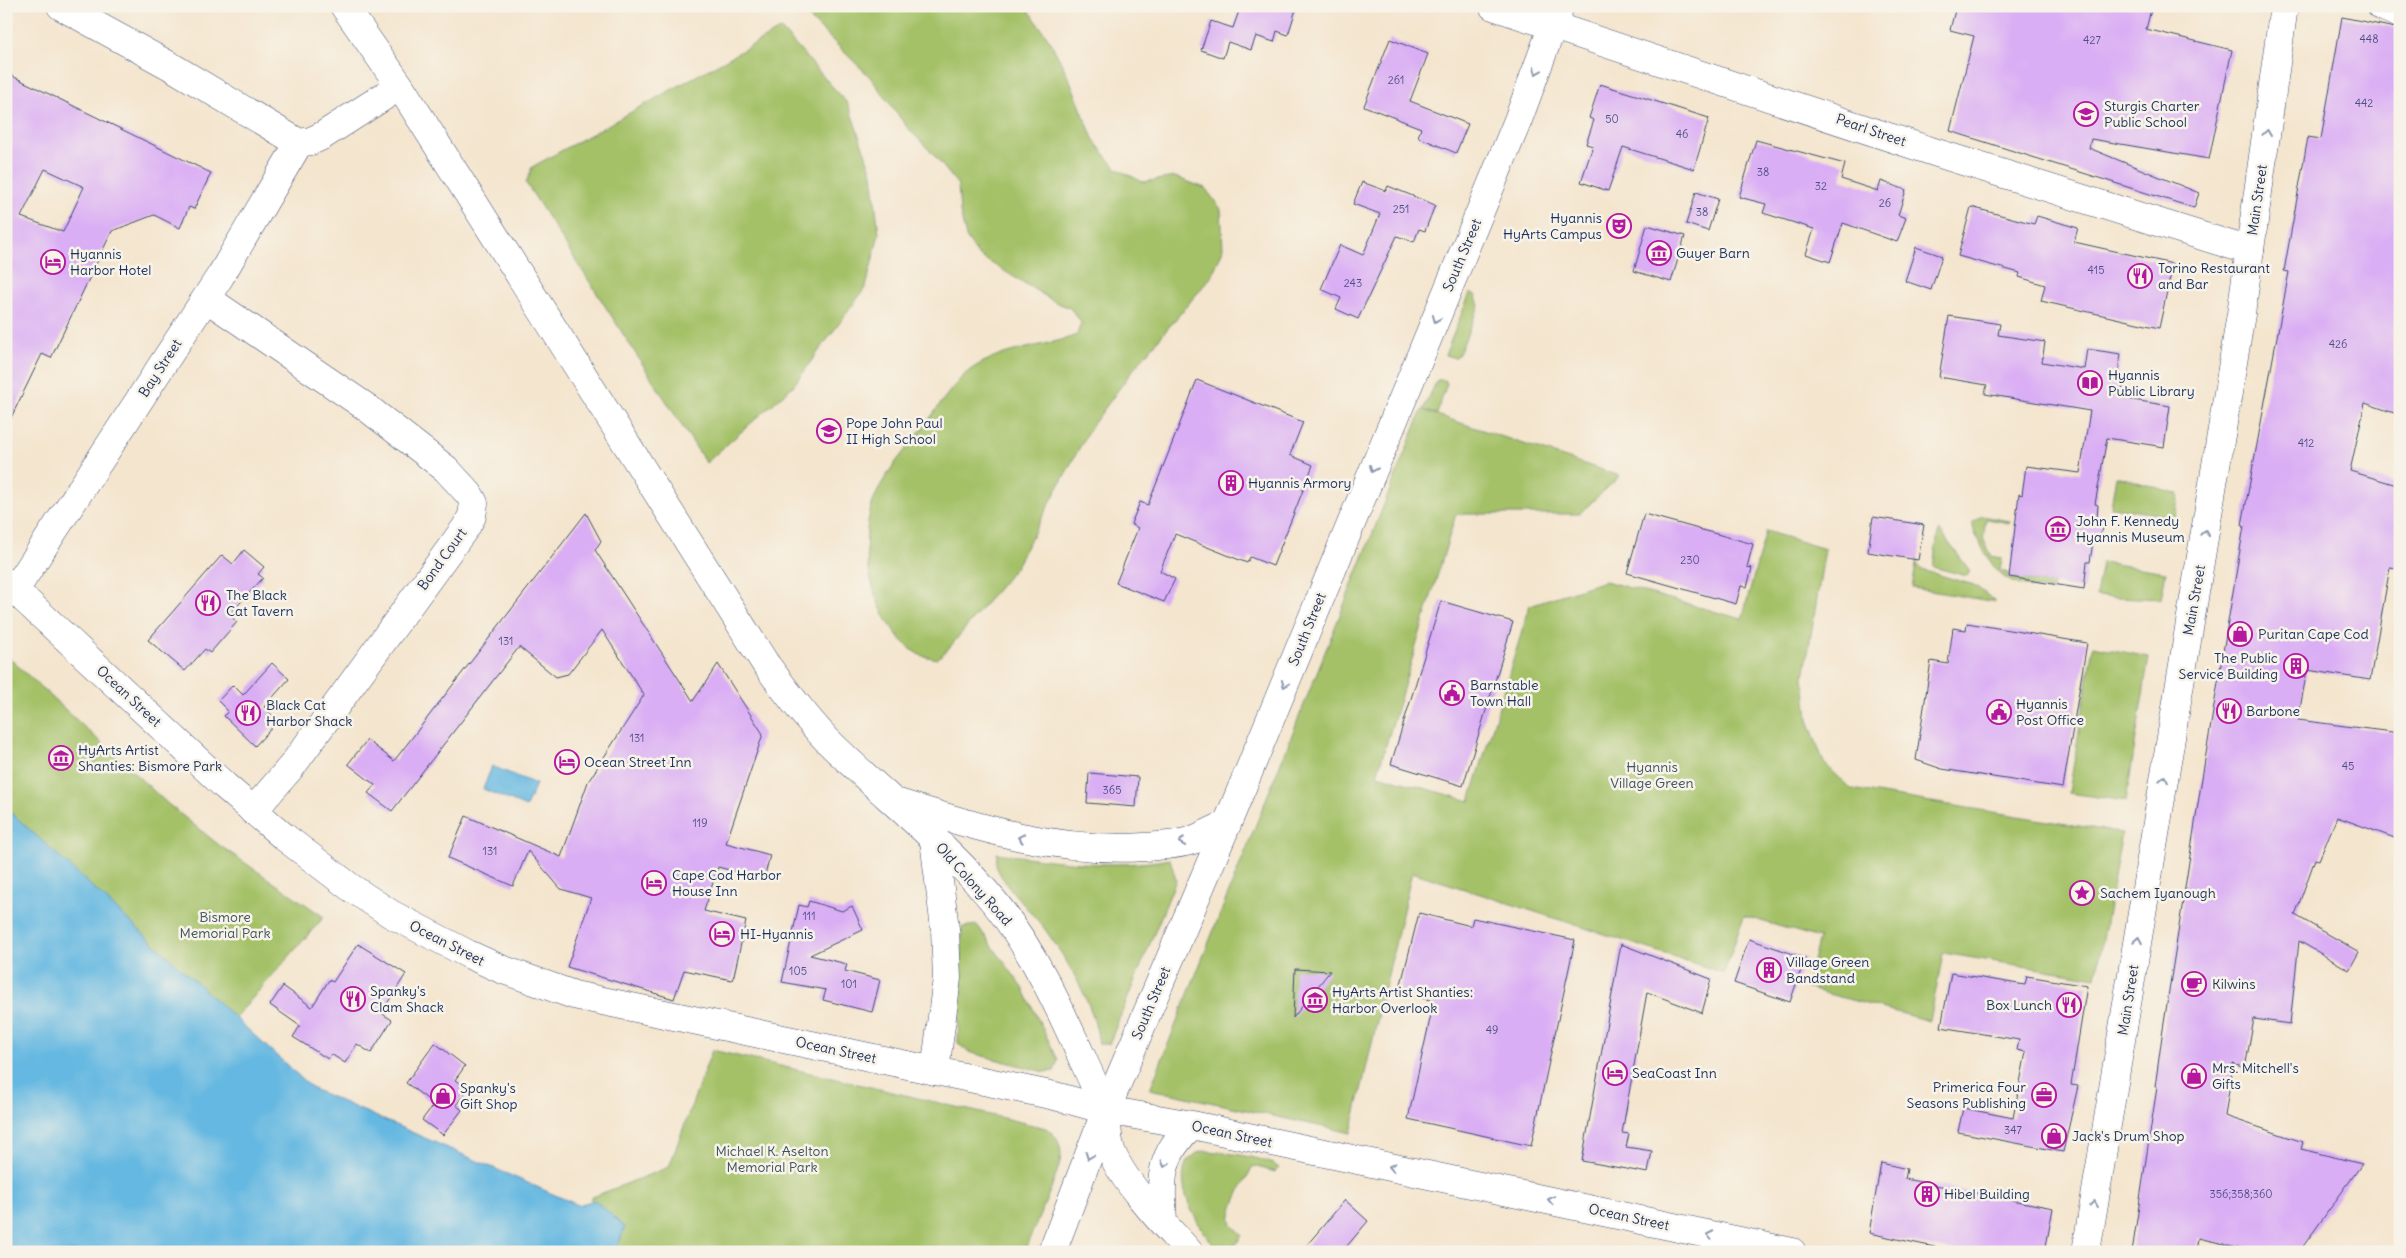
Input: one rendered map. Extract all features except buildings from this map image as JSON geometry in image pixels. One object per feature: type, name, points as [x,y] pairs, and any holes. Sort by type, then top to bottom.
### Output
[{"type":"main road","points":[[61,6],[172,67],[299,143],[311,142],[322,136],[400,86]]},
{"type":"main road","name":"Old Colony Road","points":[[344,6],[400,86],[765,663],[796,706],[827,739],[934,840],[995,903],[1036,962],[1054,996],[1106,1110],[1108,1136],[1116,1162],[1163,1223],[1189,1252]]},
{"type":"main road","name":"Pearl Street","points":[[1493,6],[1557,16],[1937,153],[2250,251]]},
{"type":"main road","name":"Main Street","points":[[2086,1252],[2211,497],[2250,251],[2284,6]]},
{"type":"main road","points":[[2381,6],[2400,14]]},
{"type":"main road","name":"South Street","points":[[1052,1252],[1106,1110],[1228,824],[1518,120],[1557,16]]},
{"type":"main road","name":"Bay Street","points":[[11,586],[206,298],[299,143]]},
{"type":"main road","name":"Bond Court","points":[[206,298],[405,436],[446,470],[469,494],[474,503],[472,516],[466,527],[292,766],[253,811]]},
{"type":"main road","name":"Ocean Street","points":[[11,586],[253,811],[311,859],[357,892],[414,926],[501,969],[574,995],[1055,1096],[1106,1110],[1192,1125],[1792,1252]]},
{"type":"main road","points":[[893,801],[997,833],[1063,845],[1093,848],[1156,846],[1192,840],[1228,824]]},
{"type":"main road","points":[[934,840],[945,929],[947,978],[935,1071]]},
{"type":"main road","points":[[1163,1223],[1163,1168],[1174,1142],[1192,1125]]},
{"type":"green space","points":[[797,6],[1026,6],[1050,41],[1069,78],[1094,141],[1117,169],[1143,182],[1175,177],[1205,188],[1221,209],[1223,250],[1211,277],[1132,371],[1089,430],[1015,568],[949,648],[937,659],[918,654],[902,641],[889,624],[879,604],[872,583],[867,538],[869,516],[875,497],[896,462],[951,389],[964,375],[995,357],[1077,335],[1081,322],[1070,308],[1055,302],[978,255],[966,237],[960,212],[958,185],[934,155],[907,127],[870,77]]},
{"type":"green space","points":[[781,29],[848,104],[872,173],[879,234],[866,287],[793,386],[706,463],[526,183],[532,167]]},
{"type":"green space","points":[[1470,293],[1476,296],[1479,306],[1459,354],[1455,358],[1445,355]]},
{"type":"green space","points":[[1437,380],[1445,380],[1447,383],[1437,414],[1423,410]]},
{"type":"green space","name":"Hyannis Village Green","points":[[1422,410],[1620,476],[1579,514],[1456,514],[1377,775],[1470,801],[1530,605],[1605,581],[1742,619],[1766,531],[1825,549],[1804,677],[1808,720],[1824,763],[1851,789],[2122,833],[2096,978],[1943,953],[1930,1021],[1806,988],[1819,938],[1744,916],[1724,973],[1412,872],[1351,1133],[1150,1089]]},
{"type":"green space","points":[[2116,476],[2179,494],[2175,517],[2111,507]]},
{"type":"green space","points":[[1982,516],[2010,521],[2010,523],[1986,519],[1983,538],[1991,556],[2002,558],[2000,571],[2009,573],[2009,577],[2053,584],[2052,591],[2027,587],[2002,576],[1989,560],[1973,529],[1973,522]]},
{"type":"green space","points":[[1940,531],[1970,571],[1967,576],[1933,567],[1938,533]]},
{"type":"green space","points":[[1917,559],[1917,564],[1922,570],[1974,585],[1996,602],[1912,588]]},
{"type":"green space","points":[[2102,562],[2166,572],[2161,599],[2096,596]]},
{"type":"green space","points":[[2093,646],[2149,657],[2126,801],[2069,793]]},
{"type":"green space","name":"Bismore Memorial Park","points":[[6,655],[168,804],[219,845],[324,917],[234,1019],[6,810]]},
{"type":"green space","points":[[997,853],[1105,864],[1127,864],[1170,859],[1176,880],[1109,1044],[1099,1044],[1092,1013],[1079,983],[1044,928],[1003,878],[996,864]]},
{"type":"green space","points":[[977,925],[1023,988],[1058,1060],[1054,1071],[1044,1072],[968,1052],[958,1043],[962,927]]},
{"type":"green space","name":"Michael K. Aselton Memorial Park","points":[[712,1050],[1046,1128],[1055,1136],[1059,1143],[1061,1150],[1060,1163],[1024,1252],[614,1252],[618,1239],[590,1198],[669,1167]]},
{"type":"green space","points":[[1205,1151],[1255,1158],[1274,1164],[1279,1168],[1275,1172],[1253,1166],[1232,1209],[1231,1221],[1242,1236],[1234,1246],[1219,1252],[1197,1221],[1186,1197],[1184,1184],[1184,1172],[1187,1161],[1197,1153]]},
{"type":"water","points":[[492,766],[536,784],[526,807],[483,789]]},
{"type":"water","points":[[6,808],[313,1089],[578,1205],[595,1200],[625,1227],[616,1252],[6,1252]]},
{"type":"place","name":"Sturgis Charter Public School","points":[[2086,114]]},
{"type":"place","name":"Hyannis HyArts Campus","points":[[1619,226]]},
{"type":"place","name":"Guyer Barn","points":[[1659,253]]},
{"type":"place","name":"Hyannis Harbor Hotel","points":[[53,262]]},
{"type":"place","name":"Torino Restaurant and Bar","points":[[2140,276]]},
{"type":"place","name":"Hyannis Public Library","points":[[2090,383]]},
{"type":"place","name":"Pope John Paul II High School","points":[[829,431]]},
{"type":"place","name":"Hyannis Armory","points":[[1231,483]]},
{"type":"place","name":"John F. Kennedy Hyannis Museum","points":[[2058,529]]},
{"type":"place","name":"The Black Cat Tavern","points":[[208,603]]},
{"type":"place","name":"Puritan Cape Cod","points":[[2240,634]]},
{"type":"place","name":"The Public Service Building","points":[[2296,666]]},
{"type":"place","name":"Barnstable Town Hall","points":[[1452,693]]},
{"type":"place","name":"Barbone","points":[[2229,711]]},
{"type":"place","name":"Hyannis Post Office","points":[[1999,712]]},
{"type":"place","name":"Black Cat Harbor Shack","points":[[248,713]]},
{"type":"place","name":"HyArts Artist Shanties: Bismore Park","points":[[61,758]]},
{"type":"place","name":"Ocean Street Inn","points":[[567,762]]},
{"type":"place","name":"Cape Cod Harbor House Inn","points":[[654,883]]},
{"type":"place","name":"Sachem Iyanough","points":[[2082,893]]},
{"type":"place","name":"HI-Hyannis","points":[[722,934]]},
{"type":"place","name":"Village Green Bandstand","points":[[1769,970]]},
{"type":"place","name":"Kilwins","points":[[2194,984]]},
{"type":"place","name":"Spanky's Clam Shack","points":[[353,999]]},
{"type":"place","name":"HyArts Artist Shanties: Harbor Overlook","points":[[1315,1000]]},
{"type":"place","name":"Box Lunch","points":[[2069,1005]]},
{"type":"place","name":"SeaCoast Inn","points":[[1615,1073]]},
{"type":"place","name":"Mrs. Mitchell's Gifts","points":[[2194,1076]]},
{"type":"place","name":"Primerica Four Seasons Publishing","points":[[2044,1095]]},
{"type":"place","name":"Spanky's Gift Shop","points":[[443,1096]]},
{"type":"place","name":"Jack's Drum Shop","points":[[2054,1136]]},
{"type":"place","name":"Hibel Building","points":[[1927,1194]]}]
